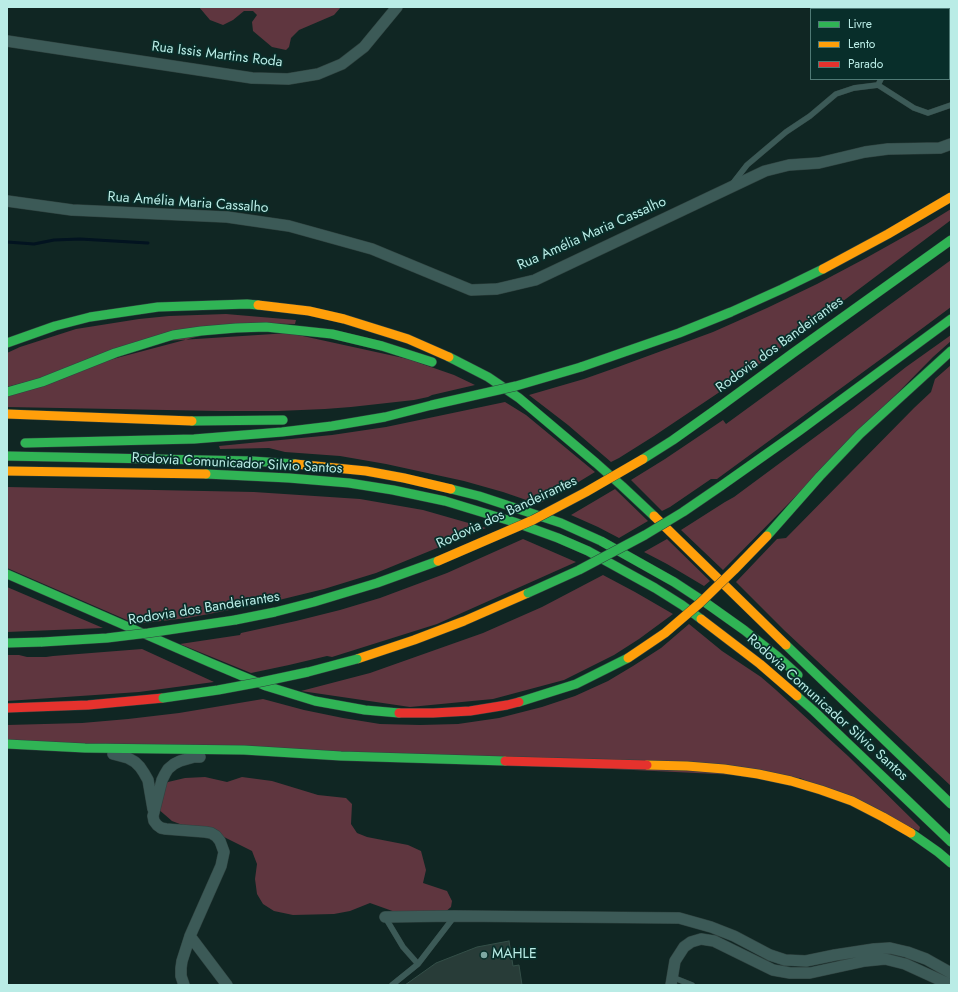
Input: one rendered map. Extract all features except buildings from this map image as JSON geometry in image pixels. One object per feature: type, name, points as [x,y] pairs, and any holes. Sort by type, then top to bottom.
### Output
[{"type":"highway","points":[[15,443],[194,439],[282,432],[332,426],[384,417],[516,386],[581,367],[679,333],[731,312],[834,263],[951,197]]},
{"type":"highway","name":"Rodovia dos Bandeirantes","points":[[7,643],[107,638],[235,620],[275,612],[376,583],[472,548],[533,520],[586,492],[629,468],[673,440],[951,240]]},
{"type":"highway","points":[[7,343],[55,326],[90,317],[158,307],[247,304],[309,311],[344,319],[408,339],[436,351],[488,377],[519,398],[622,486],[676,540],[951,804]]},
{"type":"highway","points":[[7,708],[88,705],[163,698],[261,682],[308,672],[357,658],[414,640],[464,621],[528,594],[579,570],[645,535],[683,512],[799,431],[951,319]]},
{"type":"highway","points":[[7,392],[42,382],[115,353],[155,340],[180,334],[236,328],[266,327],[332,334],[382,346],[437,364]]},
{"type":"highway","points":[[7,574],[266,686],[315,701],[365,710],[399,714],[470,711],[507,705],[576,684],[628,658],[665,634],[734,570],[860,434],[951,351]]},
{"type":"highway","points":[[480,384],[529,410],[558,431]]},
{"type":"highway","points":[[331,417],[430,406]]},
{"type":"highway","points":[[7,414],[202,421],[294,419]]},
{"type":"highway","name":"Rodovia Comunicador Silvio Santos","points":[[7,456],[289,463],[366,471],[404,478],[478,496],[562,523],[601,541],[637,561],[693,595],[744,630],[777,656],[806,682]]},
{"type":"highway","name":"Rodovia Comunicador Silvio Santos","points":[[7,471],[206,474],[289,478],[349,483],[393,490],[445,501],[514,522],[558,538],[620,568],[655,588],[682,605],[736,645],[820,716],[951,842]]},
{"type":"highway","points":[[7,744],[85,748],[244,750],[349,756],[687,766],[724,769],[758,774],[821,790],[852,801],[911,833],[951,863]]},
{"type":"street","name":"Rua Issis Martins Roda","points":[[7,41],[252,78],[288,79],[318,74],[342,64],[364,47],[397,7]]},
{"type":"street","name":"Rua Amélia Maria Cassalho","points":[[7,201],[72,210],[227,217],[289,226],[372,249],[471,290],[497,289],[535,280],[764,171],[789,165],[820,163],[865,152],[888,149],[940,148],[951,144]]},
{"type":"street","points":[[85,748],[128,758],[140,767],[148,780],[154,811]]},
{"type":"street","points":[[184,985],[181,976],[182,961],[190,936],[221,866],[224,852],[220,841],[216,836],[205,832],[161,828],[154,821],[154,811],[162,780],[168,769],[174,764],[194,757],[216,757],[229,755],[244,750]]},
{"type":"street","points":[[384,917],[454,916],[679,918],[711,927],[734,936],[770,955],[785,960],[806,961],[835,955],[890,948],[926,959],[951,973]]},
{"type":"street","points":[[190,936],[227,985]]},
{"type":"street","points":[[671,981],[674,961],[684,947],[691,942],[701,939],[714,942],[773,970],[790,973],[810,973],[864,961],[885,959],[905,964],[951,985]]},
{"type":"lane","points":[[878,85],[880,80]]},
{"type":"lane","points":[[730,188],[747,166],[786,132],[810,116],[836,94],[854,88],[878,85],[914,108],[928,113],[951,105]]},
{"type":"lane","points":[[392,985],[418,964],[454,916]]},
{"type":"lane","points":[[384,917],[403,947],[418,964]]},
{"type":"lane","points":[[671,981],[692,985]]},
{"type":"shaded area","points":[[199,7],[341,7],[334,15],[299,30],[291,38],[289,47],[286,50],[272,47],[253,31],[252,22],[257,15],[253,11],[244,11],[233,20],[223,25],[210,20]]},
{"type":"shaded area","points":[[951,209],[951,220],[742,377],[654,436],[611,462],[568,425],[529,395],[584,379],[713,332],[817,284],[925,225]]},
{"type":"shaded area","points":[[951,260],[951,307],[717,479],[711,479],[662,511],[631,480],[723,420],[726,424]]},
{"type":"shaded area","points":[[226,314],[296,320],[295,324],[249,323],[7,387],[7,353],[20,347],[76,329],[169,316]]},
{"type":"shaded area","points":[[289,333],[408,359],[454,375],[475,385],[414,400],[325,409],[219,411],[7,407],[7,395],[165,341]]},
{"type":"shaded area","points":[[951,335],[951,341],[933,357],[723,570],[681,530],[734,497],[853,409],[906,367]]},
{"type":"shaded area","points":[[951,365],[951,786],[785,631],[736,582],[777,539],[786,538],[931,392],[935,379]]},
{"type":"shaded area","points":[[505,402],[526,415],[595,472],[538,504],[464,481],[386,464],[340,456],[285,452],[269,448],[220,449],[219,446],[332,435],[386,427]]},
{"type":"shaded area","points":[[7,487],[254,492],[360,499],[423,510],[486,528],[376,573],[324,589],[209,614],[136,624],[7,568]]},
{"type":"shaded area","points":[[615,489],[648,521],[619,538],[571,515]]},
{"type":"shaded area","points":[[523,539],[576,562],[437,624],[332,657],[327,656],[251,673],[180,644],[240,635],[241,633],[340,610],[380,598],[447,573]]},
{"type":"shaded area","points":[[667,539],[710,581],[704,586],[644,552]]},
{"type":"shaded area","points":[[603,575],[673,614],[614,655],[564,680],[493,699],[410,707],[301,691],[370,673],[483,633],[542,607]]},
{"type":"shaded area","points":[[7,587],[103,628],[7,632]]},
{"type":"shaded area","points":[[689,624],[722,651],[761,677],[776,690],[848,756],[920,827],[919,831],[800,778],[7,740],[7,725],[82,723],[128,719],[179,713],[263,699],[304,710],[380,724],[458,724],[499,718],[542,707],[575,696],[608,681],[661,648]]},
{"type":"shaded area","points":[[142,649],[214,682],[139,692],[7,701],[7,655],[46,657]]},
{"type":"shaded area","points":[[205,777],[227,782],[242,777],[272,781],[318,795],[346,798],[352,804],[351,824],[357,833],[367,837],[408,845],[421,851],[426,870],[423,883],[447,891],[452,901],[451,907],[444,913],[398,913],[370,903],[350,911],[334,914],[293,915],[274,911],[263,904],[257,894],[255,879],[257,864],[252,851],[210,830],[185,826],[172,821],[157,808],[156,789],[168,782],[185,778]]},
{"type":"waterway","points":[[7,242],[34,244],[54,240],[80,239],[148,243]]},
{"type":"traffic: fast","points":[[718,408],[951,240]]},
{"type":"traffic: fast","points":[[581,367],[679,333],[731,312],[823,269]]},
{"type":"traffic: fast","points":[[7,343],[55,326],[90,317],[158,307],[247,304],[258,305]]},
{"type":"traffic: fast","points":[[721,486],[799,431],[951,319]]},
{"type":"traffic: fast","points":[[7,392],[42,382],[115,353],[173,335],[236,328],[266,327],[332,334],[382,346],[432,362]]},
{"type":"traffic: fast","points":[[767,536],[820,476],[860,434],[951,351]]},
{"type":"traffic: fast","points":[[449,357],[488,377],[519,398],[596,463],[654,516]]},
{"type":"traffic: fast","points":[[432,405],[516,386],[581,367]]},
{"type":"traffic: fast","points":[[25,443],[194,439],[282,432],[332,426],[385,417],[432,405]]},
{"type":"traffic: fast","points":[[643,459],[718,408]]},
{"type":"traffic: fast","points":[[192,421],[283,420]]},
{"type":"traffic: fast","points":[[7,456],[252,461],[295,464]]},
{"type":"traffic: fast","points":[[206,474],[289,478],[349,483],[393,490],[445,501],[514,522],[588,551],[655,588],[701,619]]},
{"type":"traffic: fast","points":[[528,593],[579,570],[645,535],[683,512],[721,486]]},
{"type":"traffic: fast","points":[[451,489],[479,496],[561,523],[601,541],[674,582],[706,603],[744,630],[798,675]]},
{"type":"traffic: fast","points":[[235,620],[314,602],[377,583],[438,561]]},
{"type":"traffic: fast","points":[[7,574],[266,686],[315,701],[365,710],[399,713]]},
{"type":"traffic: fast","points":[[42,642],[107,638],[235,620]]},
{"type":"traffic: fast","points":[[7,643],[42,642]]},
{"type":"traffic: fast","points":[[786,645],[951,804]]},
{"type":"traffic: fast","points":[[519,702],[576,684],[628,658]]},
{"type":"traffic: fast","points":[[163,698],[261,682],[308,672],[357,659]]},
{"type":"traffic: fast","points":[[797,696],[951,842]]},
{"type":"traffic: fast","points":[[7,744],[85,748],[244,750],[341,756],[505,761]]},
{"type":"traffic: fast","points":[[911,833],[951,863]]},
{"type":"traffic: slow","points":[[823,269],[888,234],[951,197]]},
{"type":"traffic: slow","points":[[258,305],[309,311],[344,319],[408,339],[449,357]]},
{"type":"traffic: slow","points":[[7,414],[192,421]]},
{"type":"traffic: slow","points":[[438,561],[533,520],[586,492],[643,459]]},
{"type":"traffic: slow","points":[[295,464],[366,471],[451,489]]},
{"type":"traffic: slow","points":[[7,471],[206,474]]},
{"type":"traffic: slow","points":[[654,516],[786,645]]},
{"type":"traffic: slow","points":[[628,658],[665,633],[700,603],[767,536]]},
{"type":"traffic: slow","points":[[357,659],[464,621],[528,593]]},
{"type":"traffic: slow","points":[[701,619],[760,664],[797,696]]},
{"type":"traffic: slow","points":[[647,765],[724,769],[791,781],[852,801],[911,833]]},
{"type":"traffic: jam","points":[[7,708],[88,705],[163,698]]},
{"type":"traffic: jam","points":[[399,713],[470,711],[519,702]]},
{"type":"traffic: jam","points":[[505,761],[647,765]]},
{"type":"place","name":"MAHLE","points":[[484,955]]}]
